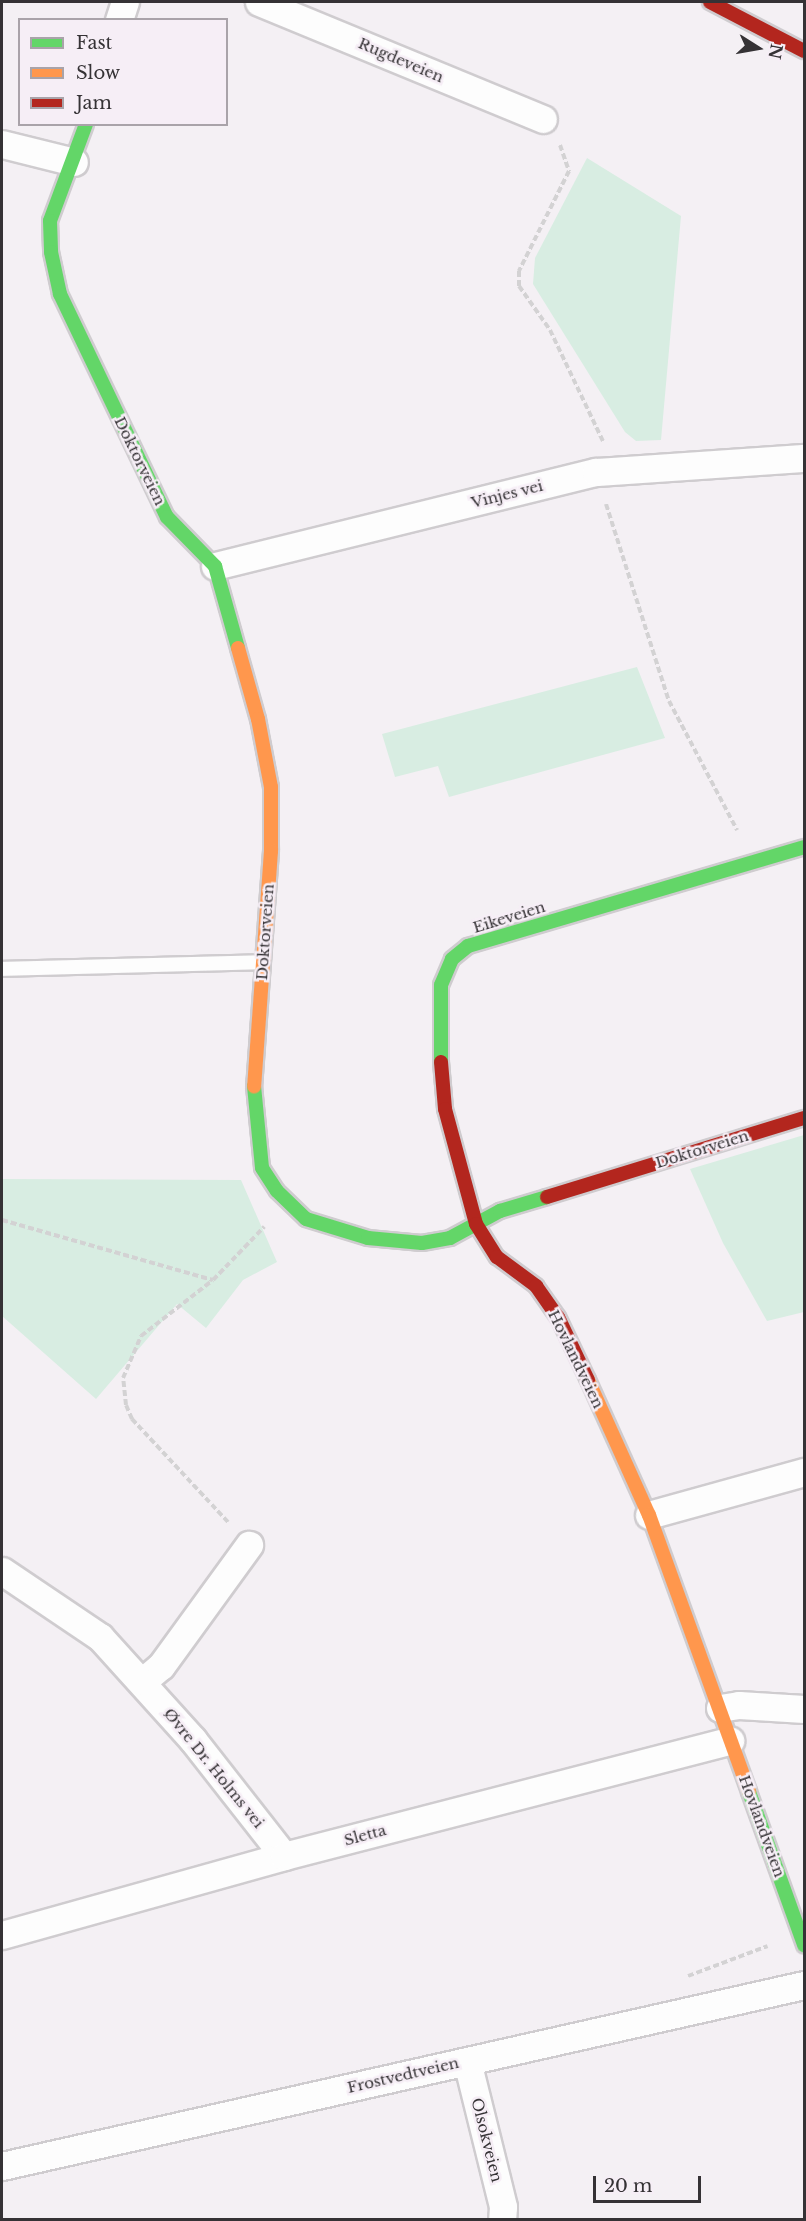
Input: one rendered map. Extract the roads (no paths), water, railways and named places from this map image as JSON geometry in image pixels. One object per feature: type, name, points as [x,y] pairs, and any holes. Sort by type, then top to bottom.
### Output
[{"type":"street","points":[[120,18],[125,2]]},
{"type":"street","name":"Rugdeveien","points":[[259,2],[543,119]]},
{"type":"street","points":[[710,2],[801,40]]},
{"type":"street","name":"Doktorveien","points":[[85,126],[74,162],[50,221],[51,252],[60,294],[167,517],[215,566],[258,719],[271,787],[253,1102],[262,1168],[288,1202],[306,1219],[368,1239],[422,1243],[450,1238],[500,1211],[804,1118]]},
{"type":"street","points":[[2,144],[74,162]]},
{"type":"street","name":"Vinjes vei","points":[[215,566],[606,471],[804,459]]},
{"type":"street","name":"Eikeveien","points":[[476,1224],[445,1109],[441,1076],[441,985],[452,959],[468,946],[804,847]]},
{"type":"street","name":"Hovlandveien","points":[[476,1224],[497,1257],[536,1286],[558,1317],[649,1515],[804,1945]]},
{"type":"street","points":[[649,1515],[804,1472]]},
{"type":"street","points":[[143,1681],[161,1666],[249,1545]]},
{"type":"street","name":"Øvre Dr. Holms vei","points":[[2,1570],[100,1636],[143,1681],[284,1856]]},
{"type":"street","points":[[720,1708],[739,1705],[804,1709]]},
{"type":"street","name":"Sletta","points":[[2,1935],[284,1856],[730,1741]]},
{"type":"street","name":"Frostvedtveien","points":[[2,2166],[804,1985]]},
{"type":"street","name":"Olsokveien","points":[[467,2061],[503,2207],[502,2220]]},
{"type":"lane","points":[[2,969],[262,962]]}]
